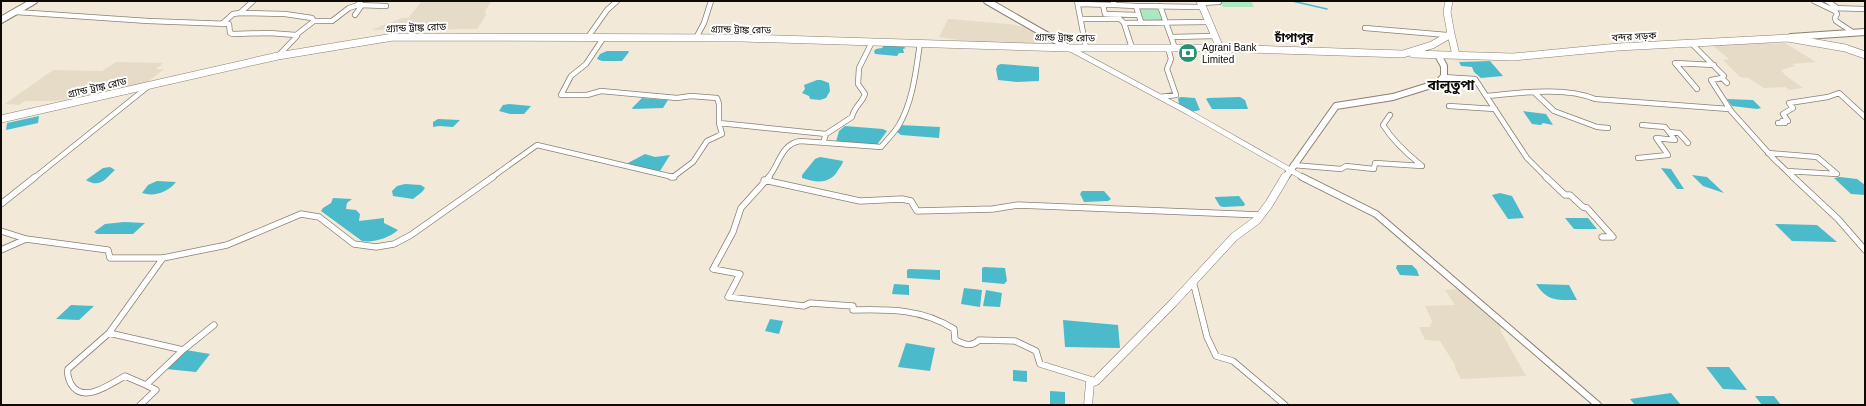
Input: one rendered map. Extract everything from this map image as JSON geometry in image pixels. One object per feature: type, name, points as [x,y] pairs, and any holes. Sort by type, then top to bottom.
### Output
[{"type":"main road","points":[[1,20],[34,1]]},
{"type":"main road","points":[[987,1],[1069,48]]},
{"type":"main road","points":[[1449,1],[1449,35],[1456,56]]},
{"type":"main road","points":[[1201,3],[1220,48]]},
{"type":"main road","points":[[1788,38],[1865,32]]},
{"type":"main road","name":"গ্র্যান্ড ট্রাঙ্ক রোড","points":[[1,119],[206,71],[278,56],[393,37],[696,38],[1069,48],[1220,48],[1403,54],[1432,45],[1449,35]]},
{"type":"main road","name":"বন্দর সড়ক","points":[[1403,54],[1513,57],[1618,47],[1788,38],[1845,48],[1865,54]]},
{"type":"main road","points":[[1088,405],[1090,382],[1096,381],[1234,237],[1261,215],[1291,168],[1336,106],[1393,97],[1438,83],[1443,77],[1444,66],[1438,55]]},
{"type":"street","points":[[240,13],[253,1]]},
{"type":"street","points":[[588,37],[607,10],[617,1]]},
{"type":"street","points":[[696,38],[704,23],[711,1]]},
{"type":"street","points":[[1814,1],[1822,6],[1831,8],[1865,9]]},
{"type":"street","points":[[1827,1],[1837,8]]},
{"type":"street","points":[[1086,48],[1077,3],[1114,3],[1136,6],[1160,6],[1219,2]]},
{"type":"street","points":[[355,14],[361,4]]},
{"type":"street","points":[[278,56],[297,36],[296,35],[314,21],[332,21],[349,8],[361,4],[386,6]]},
{"type":"street","points":[[1103,4],[1105,14],[1139,15]]},
{"type":"street","points":[[1136,6],[1141,22]]},
{"type":"street","points":[[1160,6],[1171,37],[1171,59],[1167,69],[1176,96],[1160,98]]},
{"type":"street","points":[[1831,8],[1837,14],[1834,18],[1854,33]]},
{"type":"street","points":[[16,12],[71,15],[145,22],[229,24],[230,33],[233,34],[269,33],[296,35]]},
{"type":"street","points":[[222,24],[233,14],[240,13],[302,15],[312,18],[314,21]]},
{"type":"street","points":[[1,16],[8,17]]},
{"type":"street","points":[[1081,19],[1120,19],[1124,22],[1209,22]]},
{"type":"street","points":[[1124,22],[1132,48]]},
{"type":"street","points":[[1365,28],[1449,35]]},
{"type":"street","points":[[1171,37],[1215,36]]},
{"type":"street","points":[[1,231],[26,239],[108,250],[110,258],[157,256],[163,258],[227,245],[301,214],[319,217],[354,244],[376,247],[394,244],[432,221],[537,145],[673,177],[694,163],[707,141],[722,134],[718,120],[720,102],[717,98],[691,96],[673,98],[646,94],[601,91],[587,95],[561,95],[571,76],[586,64],[604,37]]},
{"type":"street","points":[[823,143],[826,134],[852,117],[854,109],[862,102],[865,94],[858,84],[859,68],[872,42]]},
{"type":"street","points":[[920,43],[916,76],[908,101],[898,125],[881,147],[877,148],[800,141],[794,142],[780,155],[770,174],[741,208],[733,232],[713,269],[740,274],[728,297],[804,306],[810,303],[853,306],[854,310],[889,309],[916,314],[945,323],[954,329],[955,339],[958,342],[971,345],[979,340],[1015,342],[1036,351],[1040,364],[1096,381]]},
{"type":"street","points":[[1691,43],[1724,76],[1722,78],[1727,83]]},
{"type":"street","points":[[1069,48],[1376,214],[1598,405]]},
{"type":"street","points":[[1697,89],[1675,63],[1714,65]]},
{"type":"street","points":[[1443,77],[1475,80],[1487,96],[1526,158],[1565,195],[1570,195],[1583,207],[1587,208],[1613,238],[1602,238]]},
{"type":"street","points":[[1722,78],[1711,80],[1729,108],[1768,153],[1838,219],[1865,250]]},
{"type":"street","points":[[1,204],[151,85]]},
{"type":"street","points":[[1535,93],[1554,111],[1597,127],[1608,128]]},
{"type":"street","points":[[1487,96],[1564,93],[1591,96],[1595,100],[1729,108]]},
{"type":"street","points":[[1778,124],[1785,123],[1782,121],[1788,121],[1783,114],[1793,108],[1789,103],[1828,97],[1839,93],[1865,117]]},
{"type":"street","points":[[1449,106],[1495,109]]},
{"type":"street","points":[[1291,168],[1342,169],[1346,166],[1374,169],[1375,163],[1422,166],[1394,143],[1386,132],[1383,125],[1390,115]]},
{"type":"street","points":[[719,123],[826,134]]},
{"type":"street","points":[[1638,158],[1668,155],[1656,138],[1675,140],[1665,127],[1642,125]]},
{"type":"street","points":[[1669,132],[1680,133],[1688,143]]},
{"type":"street","points":[[1768,153],[1818,158],[1837,174],[1787,171]]},
{"type":"street","points":[[764,180],[860,201],[902,198],[911,201],[917,210],[993,209],[1018,205],[1261,215]]},
{"type":"street","points":[[1,250],[26,239]]},
{"type":"street","points":[[140,405],[156,390],[125,376],[111,385],[97,391],[88,392],[78,390],[72,385],[71,378],[67,373],[68,369],[109,332],[163,258]]},
{"type":"street","points":[[1193,281],[1207,337],[1216,356],[1232,361],[1285,405]]},
{"type":"street","points":[[146,385],[183,350],[214,325]]},
{"type":"street","points":[[109,332],[183,350]]},
{"type":"shaded area","points":[[422,1],[491,2],[485,11],[486,15],[477,29],[371,30],[402,18],[408,18]]},
{"type":"shaded area","points":[[948,19],[1009,24],[1029,28],[1036,33],[1038,46],[973,42],[939,37]]},
{"type":"shaded area","points":[[1766,39],[1773,44],[1785,43],[1816,62],[1792,64],[1795,66],[1781,70],[1786,76],[1803,88],[1789,90],[1785,87],[1764,88],[1749,78],[1740,77],[1723,60],[1729,59],[1709,43]]},
{"type":"shaded area","points":[[116,62],[163,63],[156,69],[164,69],[146,83],[103,94],[55,101],[25,101],[19,105],[5,104],[53,70],[102,71]]},
{"type":"shaded area","points":[[1460,289],[1502,326],[1500,330],[1526,376],[1461,379],[1455,365],[1440,341],[1425,340],[1419,327],[1430,327],[1432,321],[1425,306],[1455,305],[1445,290]]},
{"type":"green space","points":[[1220,1],[1251,1],[1254,7],[1223,7]]},
{"type":"green space","points":[[1138,7],[1158,7],[1163,21],[1143,21]]},
{"type":"water","points":[[884,45],[905,46],[904,47],[906,48],[903,49],[904,53],[899,53],[897,56],[875,54],[874,51],[876,49],[882,48]]},
{"type":"water","points":[[607,51],[629,52],[622,61],[602,61],[597,59],[600,54]]},
{"type":"water","points":[[1490,61],[1503,76],[1481,78],[1474,72],[1472,67],[1461,66],[1459,62]]},
{"type":"water","points":[[998,65],[1039,67],[1039,81],[1017,82],[998,80],[996,69]]},
{"type":"water","points":[[817,80],[829,83],[830,91],[826,98],[820,100],[810,99],[809,96],[802,93],[805,89],[804,85]]},
{"type":"water","points":[[1240,97],[1245,100],[1248,109],[1212,109],[1206,99],[1208,98]]},
{"type":"water","points":[[642,98],[668,100],[663,108],[633,109],[632,108]]},
{"type":"water","points":[[1178,98],[1195,98],[1200,110],[1191,112],[1179,104]]},
{"type":"water","points":[[1727,99],[1753,100],[1761,108],[1757,109],[1732,106]]},
{"type":"water","points":[[509,104],[531,106],[524,114],[510,114],[499,111],[503,105]]},
{"type":"water","points":[[1523,111],[1546,114],[1553,125],[1543,123],[1541,125],[1532,124]]},
{"type":"water","points":[[39,116],[38,123],[6,130],[7,123]]},
{"type":"water","points":[[438,119],[460,120],[453,127],[433,127],[433,122]]},
{"type":"water","points":[[899,125],[940,127],[939,138],[901,135],[897,132]]},
{"type":"water","points":[[845,126],[883,129],[887,131],[876,146],[836,142],[839,131]]},
{"type":"water","points":[[645,154],[655,157],[670,155],[660,171],[628,165],[628,163]]},
{"type":"water","points":[[820,157],[843,161],[837,172],[830,179],[825,181],[812,181],[802,178],[802,175],[815,159]]},
{"type":"water","points":[[110,167],[115,170],[106,179],[99,183],[86,180],[103,168]]},
{"type":"water","points":[[1661,168],[1671,169],[1684,189],[1677,189]]},
{"type":"water","points":[[1692,175],[1707,177],[1724,193],[1703,186]]},
{"type":"water","points":[[1840,177],[1857,179],[1865,185],[1865,195],[1851,194],[1834,178]]},
{"type":"water","points":[[157,181],[176,182],[173,186],[161,193],[142,193],[148,185]]},
{"type":"water","points":[[405,184],[421,185],[425,188],[413,199],[393,196],[392,191],[397,186]]},
{"type":"water","points":[[1082,191],[1104,191],[1111,199],[1108,201],[1084,202],[1080,194]]},
{"type":"water","points":[[1500,193],[1512,196],[1524,218],[1508,219],[1492,195]]},
{"type":"water","points":[[1239,196],[1245,204],[1244,206],[1223,207],[1220,206],[1215,198],[1215,197]]},
{"type":"water","points":[[333,198],[352,199],[347,203],[346,209],[356,210],[360,214],[359,221],[384,218],[384,223],[398,230],[381,239],[362,241],[321,211],[331,203]]},
{"type":"water","points":[[1565,218],[1588,218],[1597,229],[1574,229]]},
{"type":"water","points":[[124,222],[145,223],[133,234],[97,234],[94,232],[105,224]]},
{"type":"water","points":[[1775,224],[1817,225],[1837,242],[1792,241]]},
{"type":"water","points":[[1397,265],[1412,265],[1417,270],[1419,276],[1400,275],[1396,268]]},
{"type":"water","points":[[982,268],[1005,268],[1007,281],[1004,284],[982,282]]},
{"type":"water","points":[[907,270],[940,270],[940,280],[907,278]]},
{"type":"water","points":[[894,284],[909,285],[909,295],[892,294]]},
{"type":"water","points":[[1536,284],[1569,285],[1577,300],[1554,299],[1540,290]]},
{"type":"water","points":[[964,288],[982,290],[980,307],[961,304]]},
{"type":"water","points":[[986,290],[1002,293],[1000,307],[983,306]]},
{"type":"water","points":[[71,305],[94,306],[79,320],[56,319]]},
{"type":"water","points":[[770,319],[783,321],[779,334],[765,331]]},
{"type":"water","points":[[1063,320],[1118,325],[1120,348],[1065,347]]},
{"type":"water","points":[[906,343],[935,348],[930,371],[898,367]]},
{"type":"water","points":[[186,350],[210,354],[196,372],[166,369]]},
{"type":"water","points":[[1706,367],[1729,367],[1747,390],[1723,389]]},
{"type":"water","points":[[1013,370],[1027,371],[1027,382],[1013,381]]},
{"type":"water","points":[[1050,391],[1065,392],[1065,405],[1050,405]]},
{"type":"water","points":[[1671,393],[1681,405],[1635,405],[1630,399]]},
{"type":"water","points":[[1755,396],[1774,396],[1781,405],[1762,405]]},
{"type":"waterway","points":[[1292,1],[1327,9]]},
{"type":"place","name":"Agrani Bank Limited","points":[[1188,53]]},
{"type":"district","name":"চাঁপাপুর","points":[[1294,38]]},
{"type":"district","name":"বালুতুপা","points":[[1451,85]]}]
